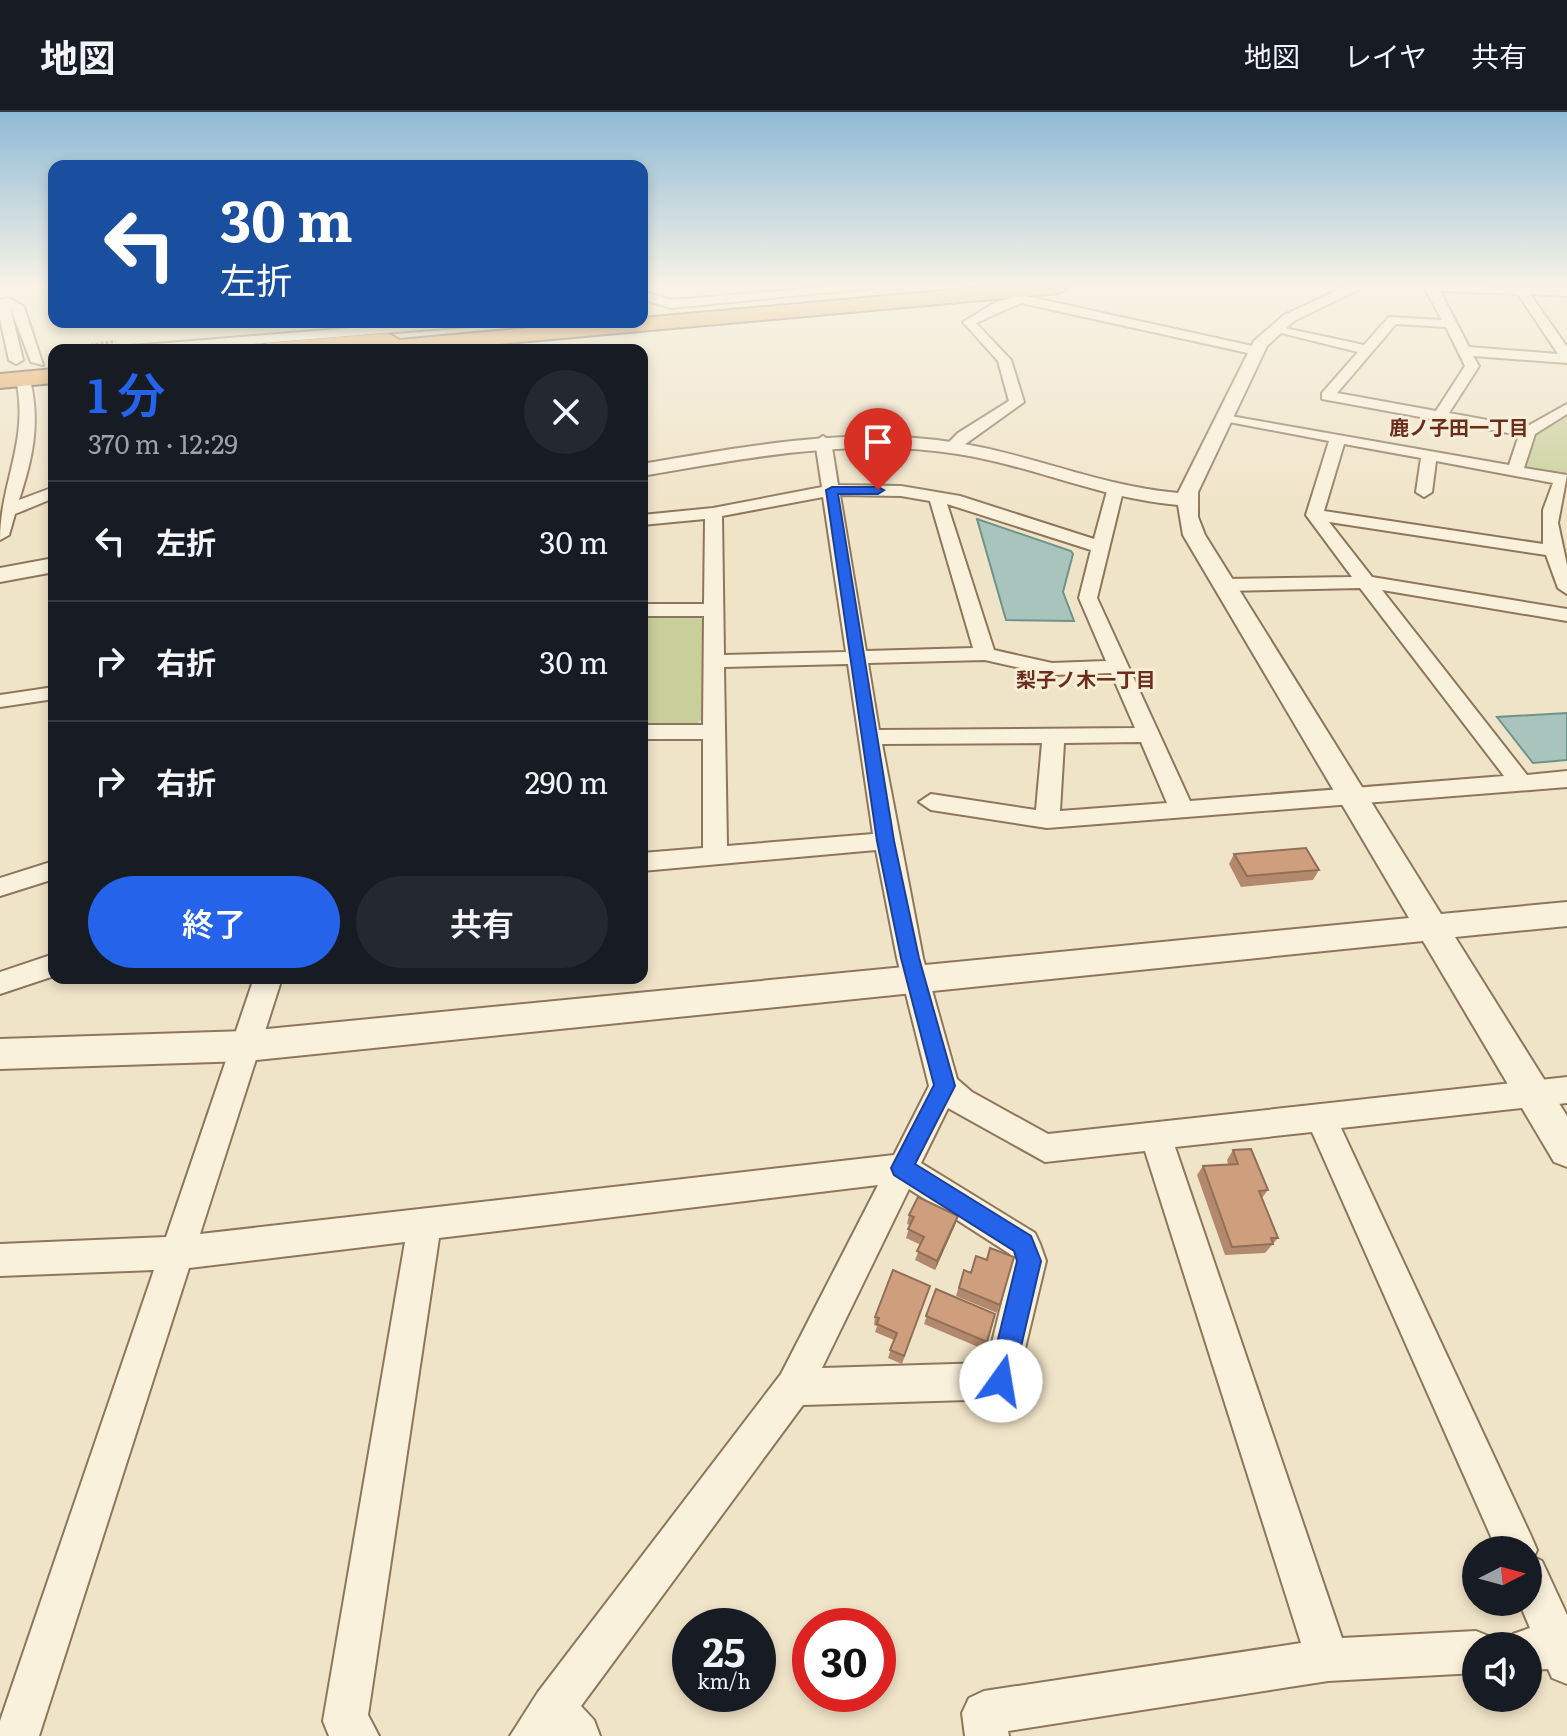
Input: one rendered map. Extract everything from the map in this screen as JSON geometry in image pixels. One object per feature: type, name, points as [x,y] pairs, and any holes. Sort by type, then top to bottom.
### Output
[{"type":"highway","points":[[8,366],[48,369]]},
{"type":"highway","points":[[12,383],[48,369]]},
{"type":"street","points":[[952,447],[957,439],[996,419],[1017,402],[1008,387],[1009,371],[1005,363]]},
{"type":"street","points":[[1251,363],[1186,500],[1194,535],[1567,1150]]},
{"type":"street","points":[[1356,363],[1327,396],[1528,432]]},
{"type":"street","points":[[1440,416],[1472,366],[1471,363]]},
{"type":"street","points":[[0,365],[48,369]]},
{"type":"street","points":[[0,535],[32,431],[31,409],[12,383]]},
{"type":"street","points":[[1515,471],[1528,432],[1567,408]]},
{"type":"street","points":[[1224,417],[1565,480],[1546,527],[1567,588]]},
{"type":"street","points":[[1314,515],[1338,438]]},
{"type":"street","points":[[648,469],[754,448],[823,441],[952,447],[1028,463],[1115,491],[1186,500]]},
{"type":"street","points":[[823,441],[860,658],[886,841],[944,1086],[961,1101],[1045,1148],[1567,1090]]},
{"type":"street","points":[[1424,492],[1429,455]]},
{"type":"street","points":[[648,519],[713,513],[832,490],[901,491],[960,501],[1100,547]]},
{"type":"street","points":[[1115,491],[1088,598],[1182,810]]},
{"type":"street","points":[[6,512],[48,494]]},
{"type":"street","points":[[937,497],[985,654]]},
{"type":"street","points":[[713,513],[715,855]]},
{"type":"street","points":[[1314,515],[1553,551]]},
{"type":"street","points":[[1314,515],[1521,783]]},
{"type":"street","points":[[0,575],[48,566]]},
{"type":"street","points":[[1225,585],[1366,582],[1567,615]]},
{"type":"street","points":[[648,610],[714,610]]},
{"type":"street","points":[[713,661],[985,654],[1052,669],[1118,667]]},
{"type":"street","points":[[0,701],[48,694]]},
{"type":"street","points":[[648,732],[713,732]]},
{"type":"street","points":[[1047,820],[1054,735]]},
{"type":"street","points":[[869,737],[1147,735]]},
{"type":"street","points":[[931,802],[1047,820],[1567,779]]},
{"type":"street","points":[[648,861],[886,841]]},
{"type":"street","points":[[0,887],[48,872]]},
{"type":"street","points":[[0,1054],[246,1046],[1567,914]]},
{"type":"street","points":[[0,983],[48,967]]},
{"type":"street","points":[[17,1736],[266,984]]},
{"type":"street","points":[[554,1726],[794,1387],[823,1335],[944,1086]]},
{"type":"street","points":[[1321,1117],[1511,1536]]},
{"type":"street","points":[[1156,1136],[1328,1660]]},
{"type":"street","points":[[0,1260],[178,1253],[902,1168],[1023,1244],[1029,1261],[1001,1381],[794,1387]]},
{"type":"street","points":[[357,1736],[345,1721],[425,1223]]},
{"type":"street","points":[[1541,1616],[1552,1653]]},
{"type":"street","points":[[987,1736],[984,1713],[1328,1660],[1462,1653]]},
{"type":"green space","points":[[1567,416],[1567,475],[1530,470],[1525,466],[1537,434]]},
{"type":"green space","points":[[696,615],[703,620],[702,719],[697,724],[648,725],[648,616]]},
{"type":"water","points":[[977,519],[1071,551],[1073,554],[1063,592],[1074,621],[1006,620]]},
{"type":"water","points":[[1567,713],[1567,760],[1533,763],[1497,717]]},
{"type":"building","points":[[1306,848],[1319,870],[1247,876],[1234,854]]},
{"type":"building","points":[[1251,1149],[1268,1190],[1259,1191],[1278,1238],[1271,1238],[1273,1244],[1232,1247],[1203,1166],[1238,1164],[1233,1150]]},
{"type":"building","points":[[918,1197],[958,1216],[937,1261],[917,1251],[924,1237],[908,1229],[914,1217],[909,1215]]},
{"type":"building","points":[[990,1248],[1014,1257],[1000,1305],[959,1288],[964,1270],[971,1273],[976,1256],[987,1260]]},
{"type":"building","points":[[893,1270],[930,1286],[904,1356],[890,1350],[897,1333],[877,1324],[879,1318],[875,1317]]},
{"type":"building","points":[[936,1289],[995,1314],[987,1342],[926,1316]]},
{"type":"district","name":"鹿ノ子田一丁目","points":[[1459,428]]},
{"type":"district","name":"梨子ノ木一丁目","points":[[1086,680]]},
{"type":"route","points":[[878,490],[832,490],[886,841],[910,958],[944,1086],[902,1168],[1023,1244],[1029,1261],[1001,1381]]}]
